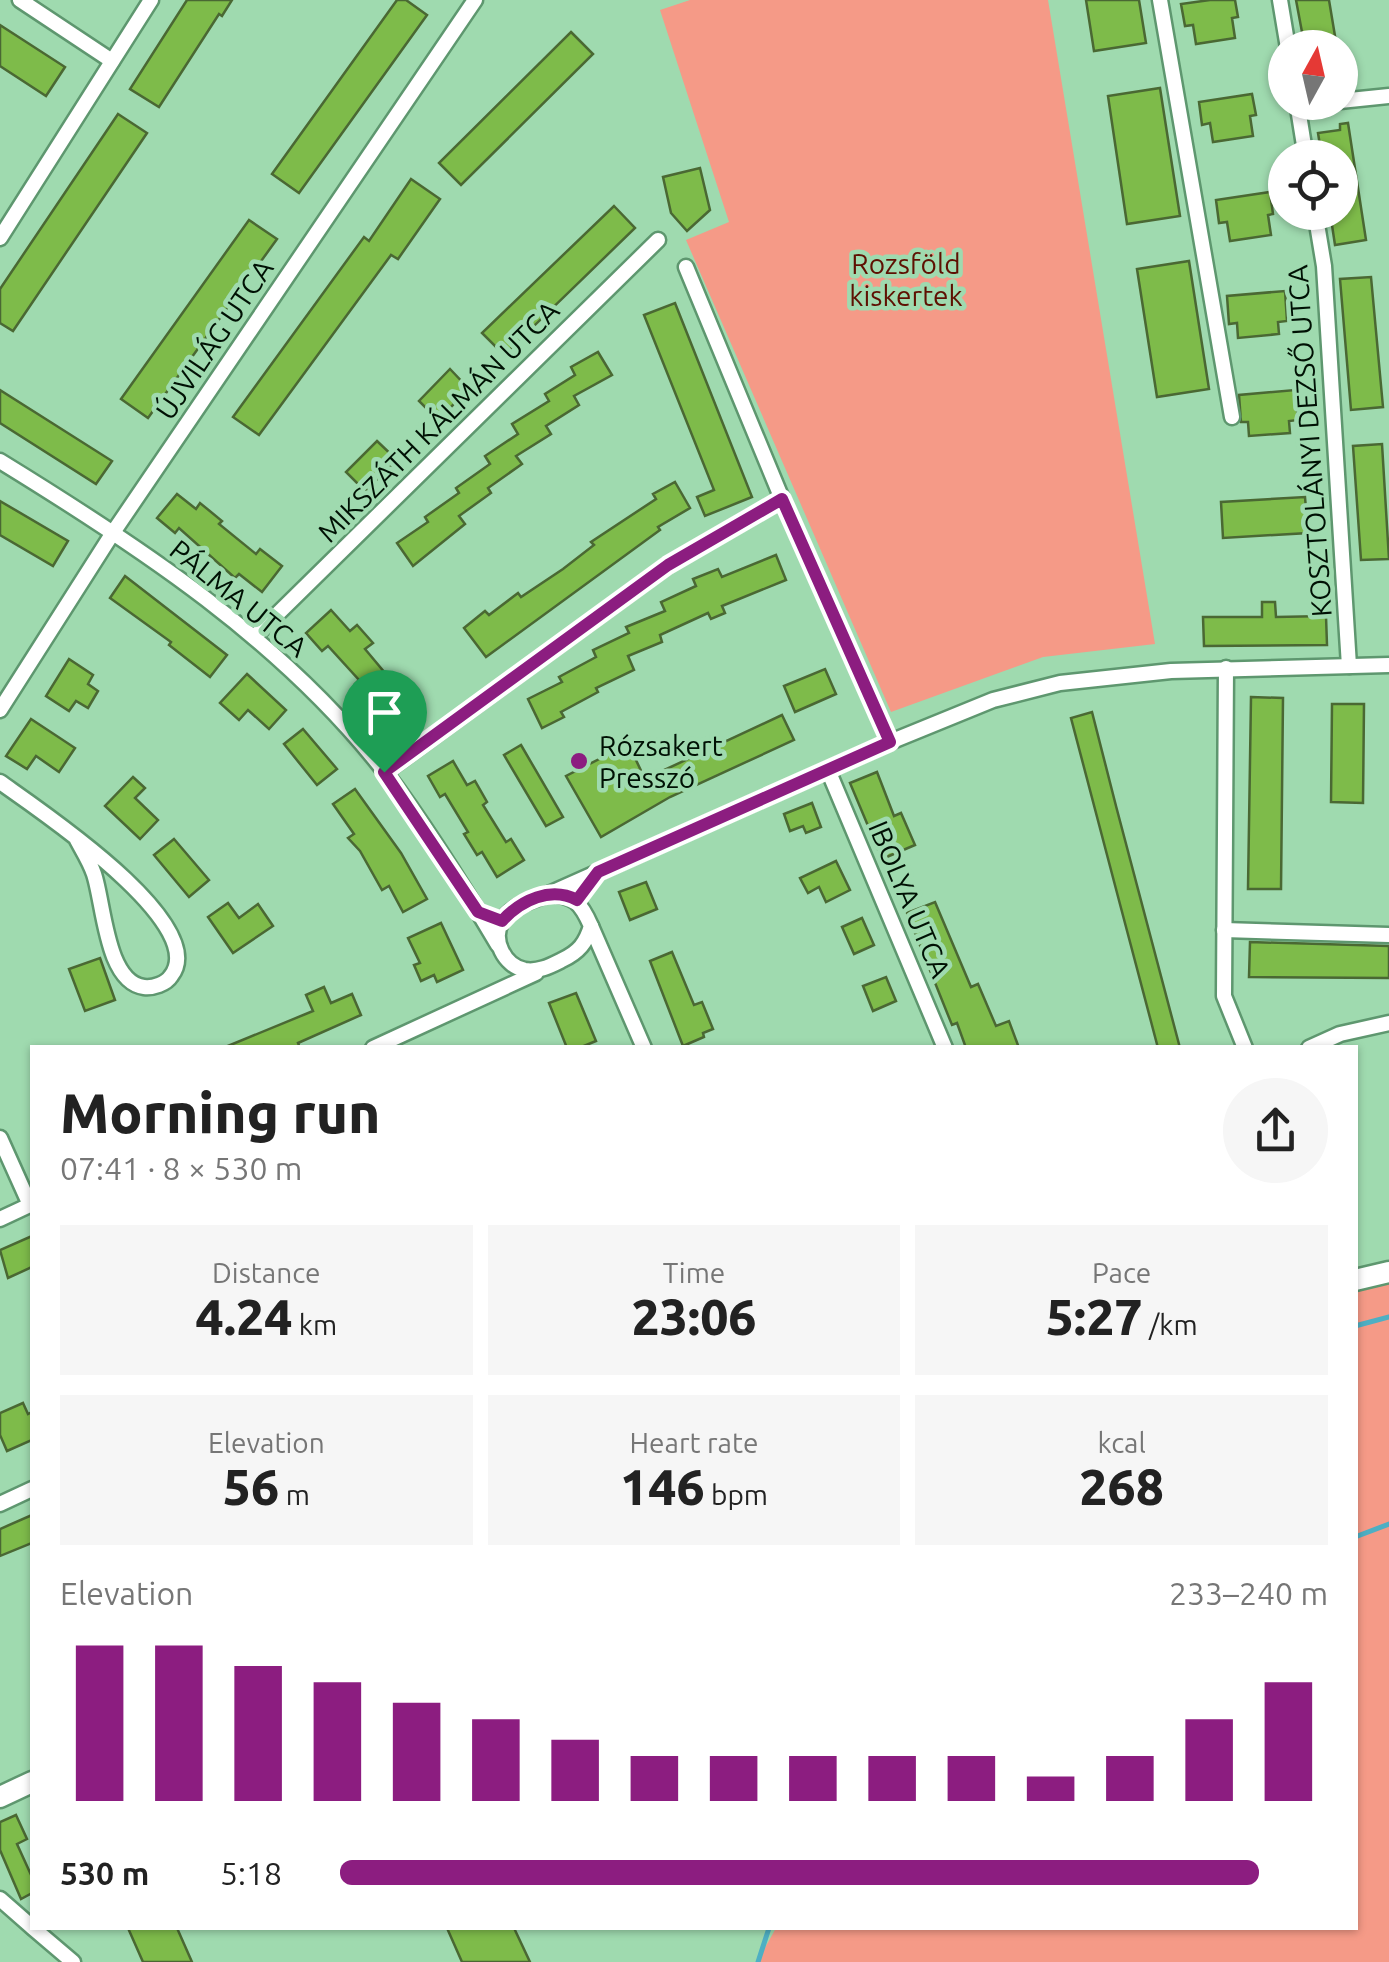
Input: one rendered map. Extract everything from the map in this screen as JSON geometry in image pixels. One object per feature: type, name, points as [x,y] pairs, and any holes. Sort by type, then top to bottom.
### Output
[{"type":"main road","points":[[1358,1279],[1389,1272]]},
{"type":"main road","points":[[0,1797],[30,1783]]},
{"type":"street","points":[[20,0],[112,61]]},
{"type":"street","points":[[0,238],[4,221],[151,0]]},
{"type":"street","name":"ÚJVILÁG UTCA","points":[[0,710],[114,531],[475,0]]},
{"type":"street","points":[[1160,0],[1232,417]]},
{"type":"street","points":[[1280,0],[1285,30]]},
{"type":"street","points":[[1358,99],[1389,96]]},
{"type":"street","name":"KOSZTOLÁNYI DEZSŐ UTCA","points":[[1318,230],[1324,266],[1349,666]]},
{"type":"street","name":"MIKSZÁTH KÁLMÁN UTCA","points":[[254,637],[658,240]]},
{"type":"street","points":[[686,267],[782,499],[890,742]]},
{"type":"street","name":"PÁLMA UTCA","points":[[0,461],[114,531],[173,573],[254,637],[320,699],[384,772],[507,961],[515,966]]},
{"type":"street","points":[[384,772],[668,565],[782,499]]},
{"type":"street","points":[[498,944],[502,921],[522,904],[993,700],[1060,683],[1113,676],[1226,668],[1389,666]]},
{"type":"street","points":[[1226,668],[1224,996],[1244,1045]]},
{"type":"street","name":"IBOLYA UTCA","points":[[828,770],[944,1045]]},
{"type":"street","points":[[0,782],[77,840],[132,884],[177,944],[177,964],[170,978],[156,986],[141,987],[125,978],[113,958],[93,872],[77,840]]},
{"type":"street","points":[[577,900],[598,872]]},
{"type":"street","points":[[550,894],[577,900],[643,1045]]},
{"type":"street","points":[[478,912],[502,921]]},
{"type":"street","points":[[379,1045],[576,954],[587,940],[591,926]]},
{"type":"street","points":[[1224,930],[1389,934]]},
{"type":"street","points":[[576,954],[608,965]]},
{"type":"street","points":[[505,987],[515,966],[544,969]]},
{"type":"street","points":[[1316,1045],[1340,1034],[1389,1023]]},
{"type":"street","points":[[0,1138],[30,1203]]},
{"type":"street","points":[[0,1219],[30,1205]]},
{"type":"street","points":[[0,1504],[30,1490]]},
{"type":"street","points":[[0,1899],[30,1924]]},
{"type":"street","points":[[36,1930],[73,1962]]},
{"type":"green space","name":"Rozsföld kiskertek","points":[[690,0],[1048,0],[1155,644],[1043,657],[891,712],[686,240],[729,222],[660,10]]},
{"type":"green space","points":[[1389,1274],[1389,1962],[757,1962],[775,1930],[1358,1930],[1358,1282]]},
{"type":"building","points":[[187,0],[232,0],[159,107],[130,89]]},
{"type":"building","points":[[397,0],[406,0],[427,15],[299,193],[272,174]]},
{"type":"building","points":[[1086,0],[1139,0],[1146,43],[1094,51]]},
{"type":"building","points":[[1235,0],[1235,38],[1196,44],[1193,25],[1185,26],[1181,4]]},
{"type":"building","points":[[1296,0],[1329,0],[1334,30],[1302,30]]},
{"type":"building","points":[[0,25],[65,67],[46,96],[0,66]]},
{"type":"building","points":[[571,32],[593,54],[461,185],[439,163]]},
{"type":"building","points":[[1160,88],[1180,216],[1127,224],[1108,96]]},
{"type":"building","points":[[1252,94],[1256,115],[1250,116],[1253,136],[1213,142],[1210,123],[1202,125],[1199,102]]},
{"type":"building","points":[[118,114],[147,133],[13,331],[0,323],[0,289]]},
{"type":"building","points":[[1348,123],[1351,140],[1319,140],[1318,133],[1340,130],[1340,124]]},
{"type":"building","points":[[700,168],[710,210],[687,231],[671,213],[663,177]]},
{"type":"building","points":[[411,179],[440,199],[398,259],[391,255],[259,435],[233,417],[364,237],[369,241]]},
{"type":"building","points":[[1358,188],[1366,240],[1335,245],[1333,230],[1358,230]]},
{"type":"building","points":[[1268,192],[1271,235],[1230,241],[1227,222],[1219,223],[1216,200]]},
{"type":"building","points":[[614,206],[635,228],[504,355],[482,333]]},
{"type":"building","points":[[249,220],[277,239],[148,418],[121,399]]},
{"type":"building","points":[[1189,261],[1209,389],[1157,397],[1137,269]]},
{"type":"building","points":[[1371,277],[1383,407],[1351,410],[1340,279]]},
{"type":"building","points":[[1285,291],[1287,321],[1278,322],[1279,334],[1238,338],[1237,323],[1229,324],[1227,296]]},
{"type":"building","points":[[675,303],[752,497],[705,516],[697,497],[714,490],[644,315]]},
{"type":"building","points":[[598,352],[612,375],[574,396],[579,405],[546,426],[551,434],[516,456],[522,464],[488,488],[491,493],[459,516],[465,524],[413,566],[397,543],[428,522],[425,517],[459,493],[456,488],[490,464],[485,456],[518,434],[512,424],[549,401],[545,394],[575,375],[571,367]]},
{"type":"building","points":[[450,369],[469,389],[438,420],[419,401]]},
{"type":"building","points":[[0,390],[112,461],[96,484],[0,423]]},
{"type":"building","points":[[1295,390],[1298,420],[1289,421],[1290,433],[1249,436],[1248,422],[1241,422],[1239,395]]},
{"type":"building","points":[[377,441],[397,460],[365,491],[346,472]]},
{"type":"building","points":[[1382,444],[1389,559],[1361,560],[1353,446]]},
{"type":"building","points":[[675,482],[690,508],[658,527],[660,530],[486,657],[464,628],[485,611],[489,615],[518,593],[521,597],[563,569],[594,545],[591,542],[656,499],[653,494]]},
{"type":"building","points":[[177,494],[196,509],[200,503],[256,554],[260,549],[282,566],[262,592],[239,574],[235,578],[179,528],[175,533],[157,518]]},
{"type":"building","points":[[1305,497],[1308,533],[1223,538],[1221,502]]},
{"type":"building","points":[[0,501],[68,541],[53,566],[0,535]]},
{"type":"building","points":[[776,555],[786,580],[722,606],[725,613],[711,619],[708,613],[660,635],[662,642],[628,656],[634,670],[596,688],[598,692],[561,712],[564,717],[542,728],[528,699],[562,682],[559,677],[596,657],[593,650],[629,633],[626,627],[665,611],[661,602],[696,586],[693,579],[718,569],[722,577]]},
{"type":"building","points":[[125,576],[227,655],[210,677],[169,645],[171,642],[110,598]]},
{"type":"building","points":[[1262,602],[1275,602],[1276,617],[1326,616],[1327,645],[1204,646],[1203,617],[1262,617]]},
{"type":"building","points":[[331,610],[350,631],[357,625],[373,643],[365,649],[396,686],[402,682],[416,698],[393,718],[381,703],[375,709],[355,684],[359,680],[328,646],[322,651],[306,633]]},
{"type":"building","points":[[69,659],[93,675],[88,684],[98,691],[88,708],[76,701],[69,711],[46,696]]},
{"type":"building","points":[[825,669],[836,694],[795,712],[784,686]]},
{"type":"building","points":[[247,674],[286,710],[269,729],[248,710],[239,720],[220,703]]},
{"type":"building","points":[[1251,697],[1283,698],[1281,889],[1248,889]]},
{"type":"building","points":[[1332,704],[1364,704],[1363,803],[1331,802]]},
{"type":"building","points":[[1092,712],[1179,1045],[1157,1045],[1071,718]]},
{"type":"building","points":[[782,715],[794,740],[670,797],[601,837],[566,776],[609,754],[606,747],[625,737],[645,779]]},
{"type":"building","points":[[31,719],[75,748],[59,772],[36,756],[27,769],[6,756]]},
{"type":"building","points":[[303,729],[337,769],[317,785],[284,744]]},
{"type":"building","points":[[521,745],[563,817],[546,826],[504,755]]},
{"type":"building","points":[[453,761],[467,785],[475,781],[487,802],[483,805],[506,842],[511,839],[524,860],[497,877],[482,852],[477,855],[445,794],[440,797],[428,776]]},
{"type":"building","points":[[877,772],[894,816],[901,813],[915,845],[882,859],[850,783]]},
{"type":"building","points":[[133,777],[145,788],[135,798],[158,820],[140,839],[105,806]]},
{"type":"building","points":[[355,789],[401,853],[427,899],[403,912],[389,886],[382,890],[348,838],[354,834],[333,804]]},
{"type":"building","points":[[812,803],[821,827],[806,833],[803,826],[790,831],[784,814]]},
{"type":"building","points":[[174,839],[209,880],[189,897],[154,855]]},
{"type":"building","points":[[836,861],[850,890],[826,902],[819,887],[808,893],[800,878]]},
{"type":"building","points":[[646,882],[657,909],[630,920],[619,892]]},
{"type":"building","points":[[935,902],[971,987],[978,984],[996,1026],[1009,1021],[1018,1045],[965,1045],[957,1023],[952,1025],[907,913]]},
{"type":"building","points":[[228,903],[239,918],[258,904],[273,926],[233,953],[208,917]]},
{"type":"building","points":[[862,918],[874,945],[854,954],[842,927]]},
{"type":"building","points":[[441,923],[463,970],[437,982],[434,975],[421,981],[414,965],[420,963],[408,938]]},
{"type":"building","points":[[1250,942],[1389,946],[1389,978],[1249,977]]},
{"type":"building","points":[[672,952],[694,1005],[702,1002],[713,1029],[703,1033],[704,1037],[683,1045],[650,961]]},
{"type":"building","points":[[100,958],[115,1000],[85,1011],[69,969]]},
{"type":"building","points":[[886,977],[896,1001],[873,1011],[863,986]]},
{"type":"building","points":[[324,987],[331,1003],[352,994],[361,1015],[299,1045],[230,1045],[313,1011],[306,995]]},
{"type":"building","points":[[576,993],[596,1041],[566,1045],[549,1003]]},
{"type":"building","points":[[30,1237],[30,1268],[8,1278],[0,1250]]},
{"type":"building","points":[[23,1403],[30,1413],[30,1441],[7,1451],[0,1435],[0,1413]]},
{"type":"building","points":[[30,1516],[30,1544],[0,1556],[0,1529]]},
{"type":"building","points":[[16,1815],[27,1839],[17,1844],[30,1873],[30,1894],[21,1899],[0,1850],[0,1822]]},
{"type":"building","points":[[129,1930],[178,1930],[192,1962],[143,1962]]},
{"type":"building","points":[[448,1930],[515,1930],[530,1962],[462,1962]]},
{"type":"waterway","points":[[1358,1325],[1389,1317]]},
{"type":"waterway","points":[[1358,1536],[1389,1524]]},
{"type":"waterway","points":[[758,1962],[768,1930]]},
{"type":"place","name":"Rózsakert Presszó","points":[[579,761]]},
{"type":"route","points":[[782,499],[890,742],[598,872],[577,900],[550,894],[522,904],[502,921],[478,912],[384,772],[668,565],[782,499]]}]
